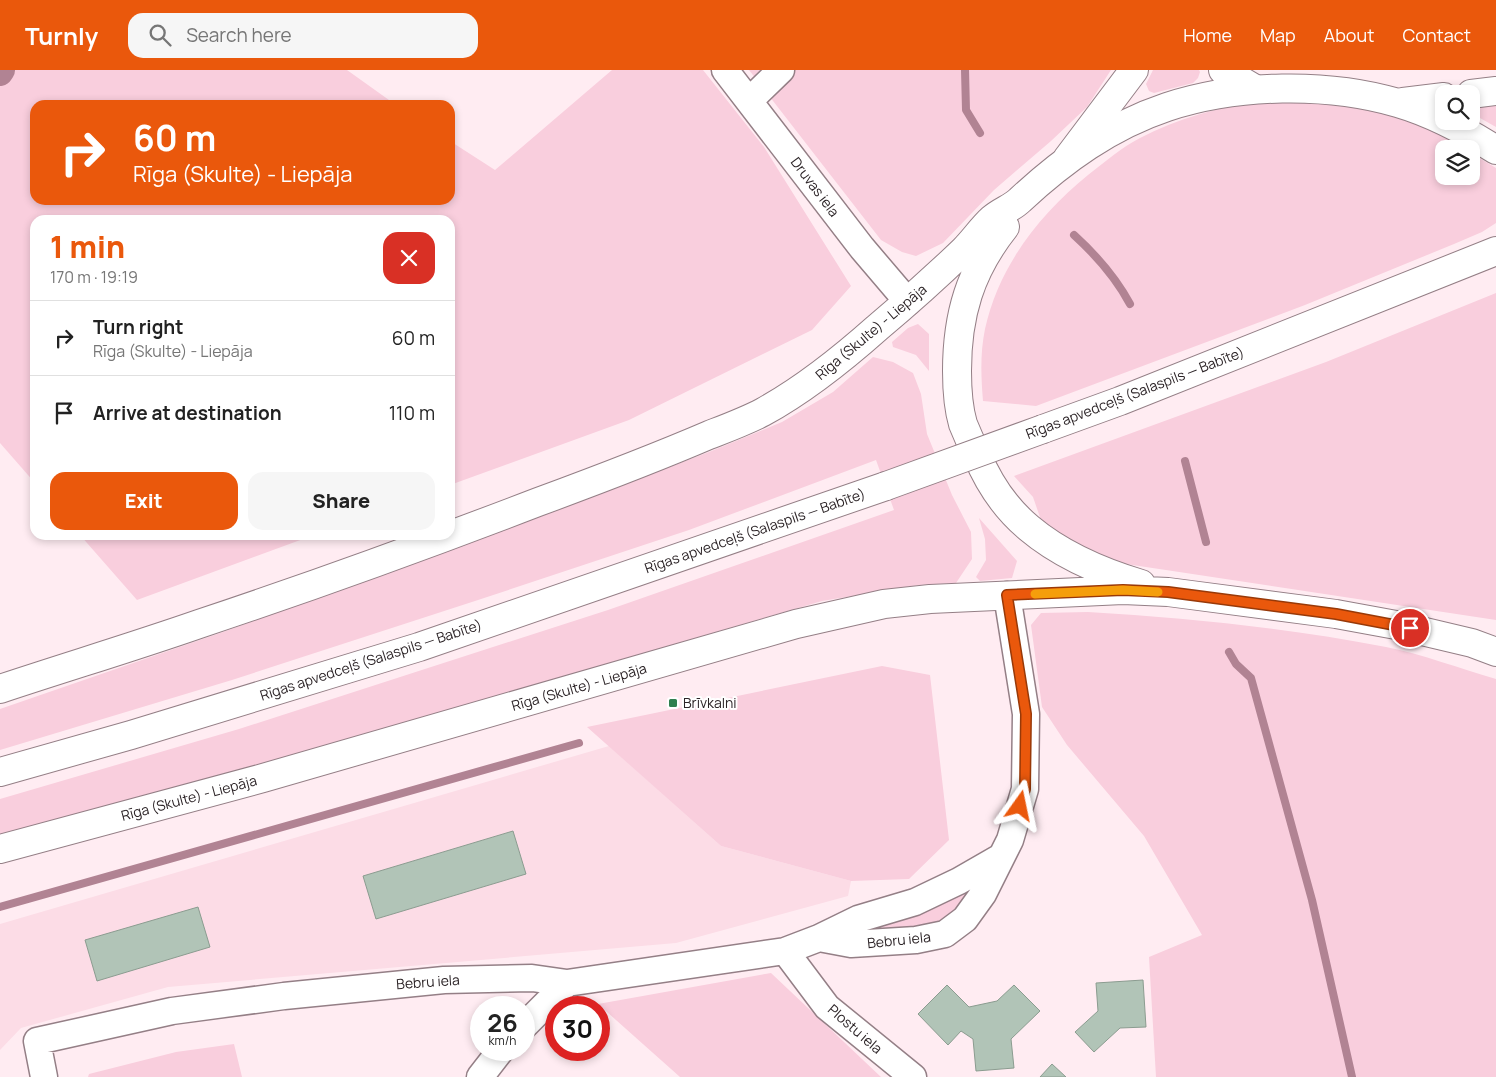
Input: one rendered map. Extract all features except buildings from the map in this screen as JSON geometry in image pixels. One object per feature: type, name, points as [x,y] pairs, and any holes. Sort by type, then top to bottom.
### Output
[{"type":"main road","points":[[1065,161],[1134,70]]},
{"type":"main road","points":[[1223,70],[1254,89]]},
{"type":"main road","name":"Rīga (Skulte) - Liepāja","points":[[455,533],[628,468],[760,413],[816,379],[908,302],[966,248],[994,217],[1017,203],[1047,174],[1098,138],[1165,108],[1228,92],[1281,88],[1318,89],[1399,103],[1468,133],[1496,150]]},
{"type":"main road","points":[[1480,93],[1496,91]]},
{"type":"main road","points":[[1399,103],[1435,99]]},
{"type":"main road","name":"Rīga (Skulte) - Liepāja","points":[[1017,203],[1006,226],[985,254],[962,312],[957,350],[957,385],[963,422],[983,468],[996,492],[1028,528],[1056,548],[1113,575],[1168,592]]},
{"type":"main road","name":"Rīgas apvedceļš (Salaspils — Babīte)","points":[[0,772],[131,735],[419,647],[886,486],[1129,397],[1496,251]]},
{"type":"main road","name":"Rīga (Skulte) - Liepāja","points":[[0,689],[201,624],[436,540]]},
{"type":"main road","name":"Rīga (Skulte) - Liepāja","points":[[0,849],[263,778],[822,618],[884,604],[930,599],[1123,590],[1168,592],[1336,614],[1396,625],[1472,643],[1496,652]]},
{"type":"street","name":"Druvas iela","points":[[725,70],[862,248],[908,302]]},
{"type":"street","points":[[749,101],[781,70]]},
{"type":"street","name":"Bebru iela","points":[[819,938],[851,944],[916,940],[945,934],[965,919],[984,894],[999,858],[1010,840],[1025,789],[1026,714],[1007,595]]},
{"type":"street","name":"Bebru iela","points":[[44,1077],[37,1041],[172,1010],[284,996],[444,980],[532,978],[567,983],[785,951],[819,938],[858,919],[915,902],[959,882],[999,858]]},
{"type":"street","name":"Plostu iela","points":[[785,951],[827,1007],[913,1077]]},
{"type":"street","points":[[535,1015],[567,983]]},
{"type":"street","points":[[480,1077],[492,1061]]},
{"type":"shaded area","points":[[0,70],[347,70],[389,100],[30,100],[30,205],[455,205],[455,144],[495,170],[612,70],[703,70],[764,147],[851,286],[812,330],[629,420],[455,483],[455,215],[30,215],[30,477],[0,443]]},
{"type":"shaded area","points":[[749,70],[1111,70],[1087,107],[994,190],[943,243],[916,256],[902,252],[881,240]]},
{"type":"shaded area","points":[[1153,70],[1199,70],[1200,72],[1198,78],[1193,83],[1154,93],[1149,91],[1146,84]]},
{"type":"shaded area","points":[[1259,100],[1316,103],[1372,111],[1430,130],[1448,140],[1435,140],[1435,185],[1480,185],[1480,158],[1496,168],[1496,223],[1482,232],[1305,305],[1036,406],[983,401],[982,347],[991,306],[1000,284],[1023,243],[1053,207],[1088,175],[1133,142],[1169,125],[1229,106]]},
{"type":"shaded area","points":[[1496,105],[1496,127],[1480,118],[1480,107]]},
{"type":"shaded area","points":[[1496,293],[1496,620],[1126,564],[1079,549],[1043,526],[1033,497],[1014,476],[1326,362]]},
{"type":"shaded area","points":[[918,324],[929,334],[929,371],[916,355],[893,347],[892,342],[908,328]]},
{"type":"shaded area","points":[[873,357],[893,362],[913,373],[921,394],[927,434],[952,495],[971,532],[972,559],[956,583],[919,585],[822,601],[298,754],[120,804],[0,835],[0,799],[239,729],[608,610],[894,510],[876,460],[689,530],[475,601],[232,680],[0,750],[0,709],[223,632],[525,522],[709,452],[782,422],[833,392]]},
{"type":"shaded area","points":[[979,518],[1017,561],[1012,578],[980,581],[976,577],[986,560],[985,539]]},
{"type":"shaded area","points":[[84,540],[300,540],[137,600]]},
{"type":"shaded area","points":[[1088,612],[1238,625],[1349,640],[1413,654],[1496,679],[1496,1077],[1156,1077],[1149,957],[1202,935],[1144,836],[1067,745],[1042,707],[1031,625],[1041,613]]},
{"type":"shaded area","points":[[882,666],[930,675],[949,840],[909,879],[851,881],[721,846],[587,727]]},
{"type":"shaded area","points":[[609,746],[721,846],[851,881],[848,896],[676,943],[168,987],[21,1028],[0,1050],[0,924]]},
{"type":"shaded area","points":[[976,883],[968,899],[936,927],[870,933],[883,923],[940,905]]},
{"type":"shaded area","points":[[771,973],[881,1077],[680,1077],[610,1015],[610,1002]]},
{"type":"shaded area","points":[[234,1044],[242,1077],[88,1077],[89,1074],[176,1052]]},
{"type":"waterway","points":[[965,70],[966,110],[980,133]]},
{"type":"waterway","points":[[1074,235],[1105,267],[1130,304]]},
{"type":"waterway","points":[[1185,461],[1206,542]]},
{"type":"waterway","points":[[1229,652],[1236,664],[1251,678],[1312,900],[1352,1077]]},
{"type":"waterway","points":[[0,907],[579,743]]},
{"type":"slow traffic","points":[[1035,594],[1123,590],[1158,592]]},
{"type":"place","name":"Brīvkalni","points":[[673,703]]},
{"type":"route","points":[[1020,806],[1025,789],[1026,714],[1007,595],[1123,590],[1168,592],[1336,614],[1410,628]]}]
